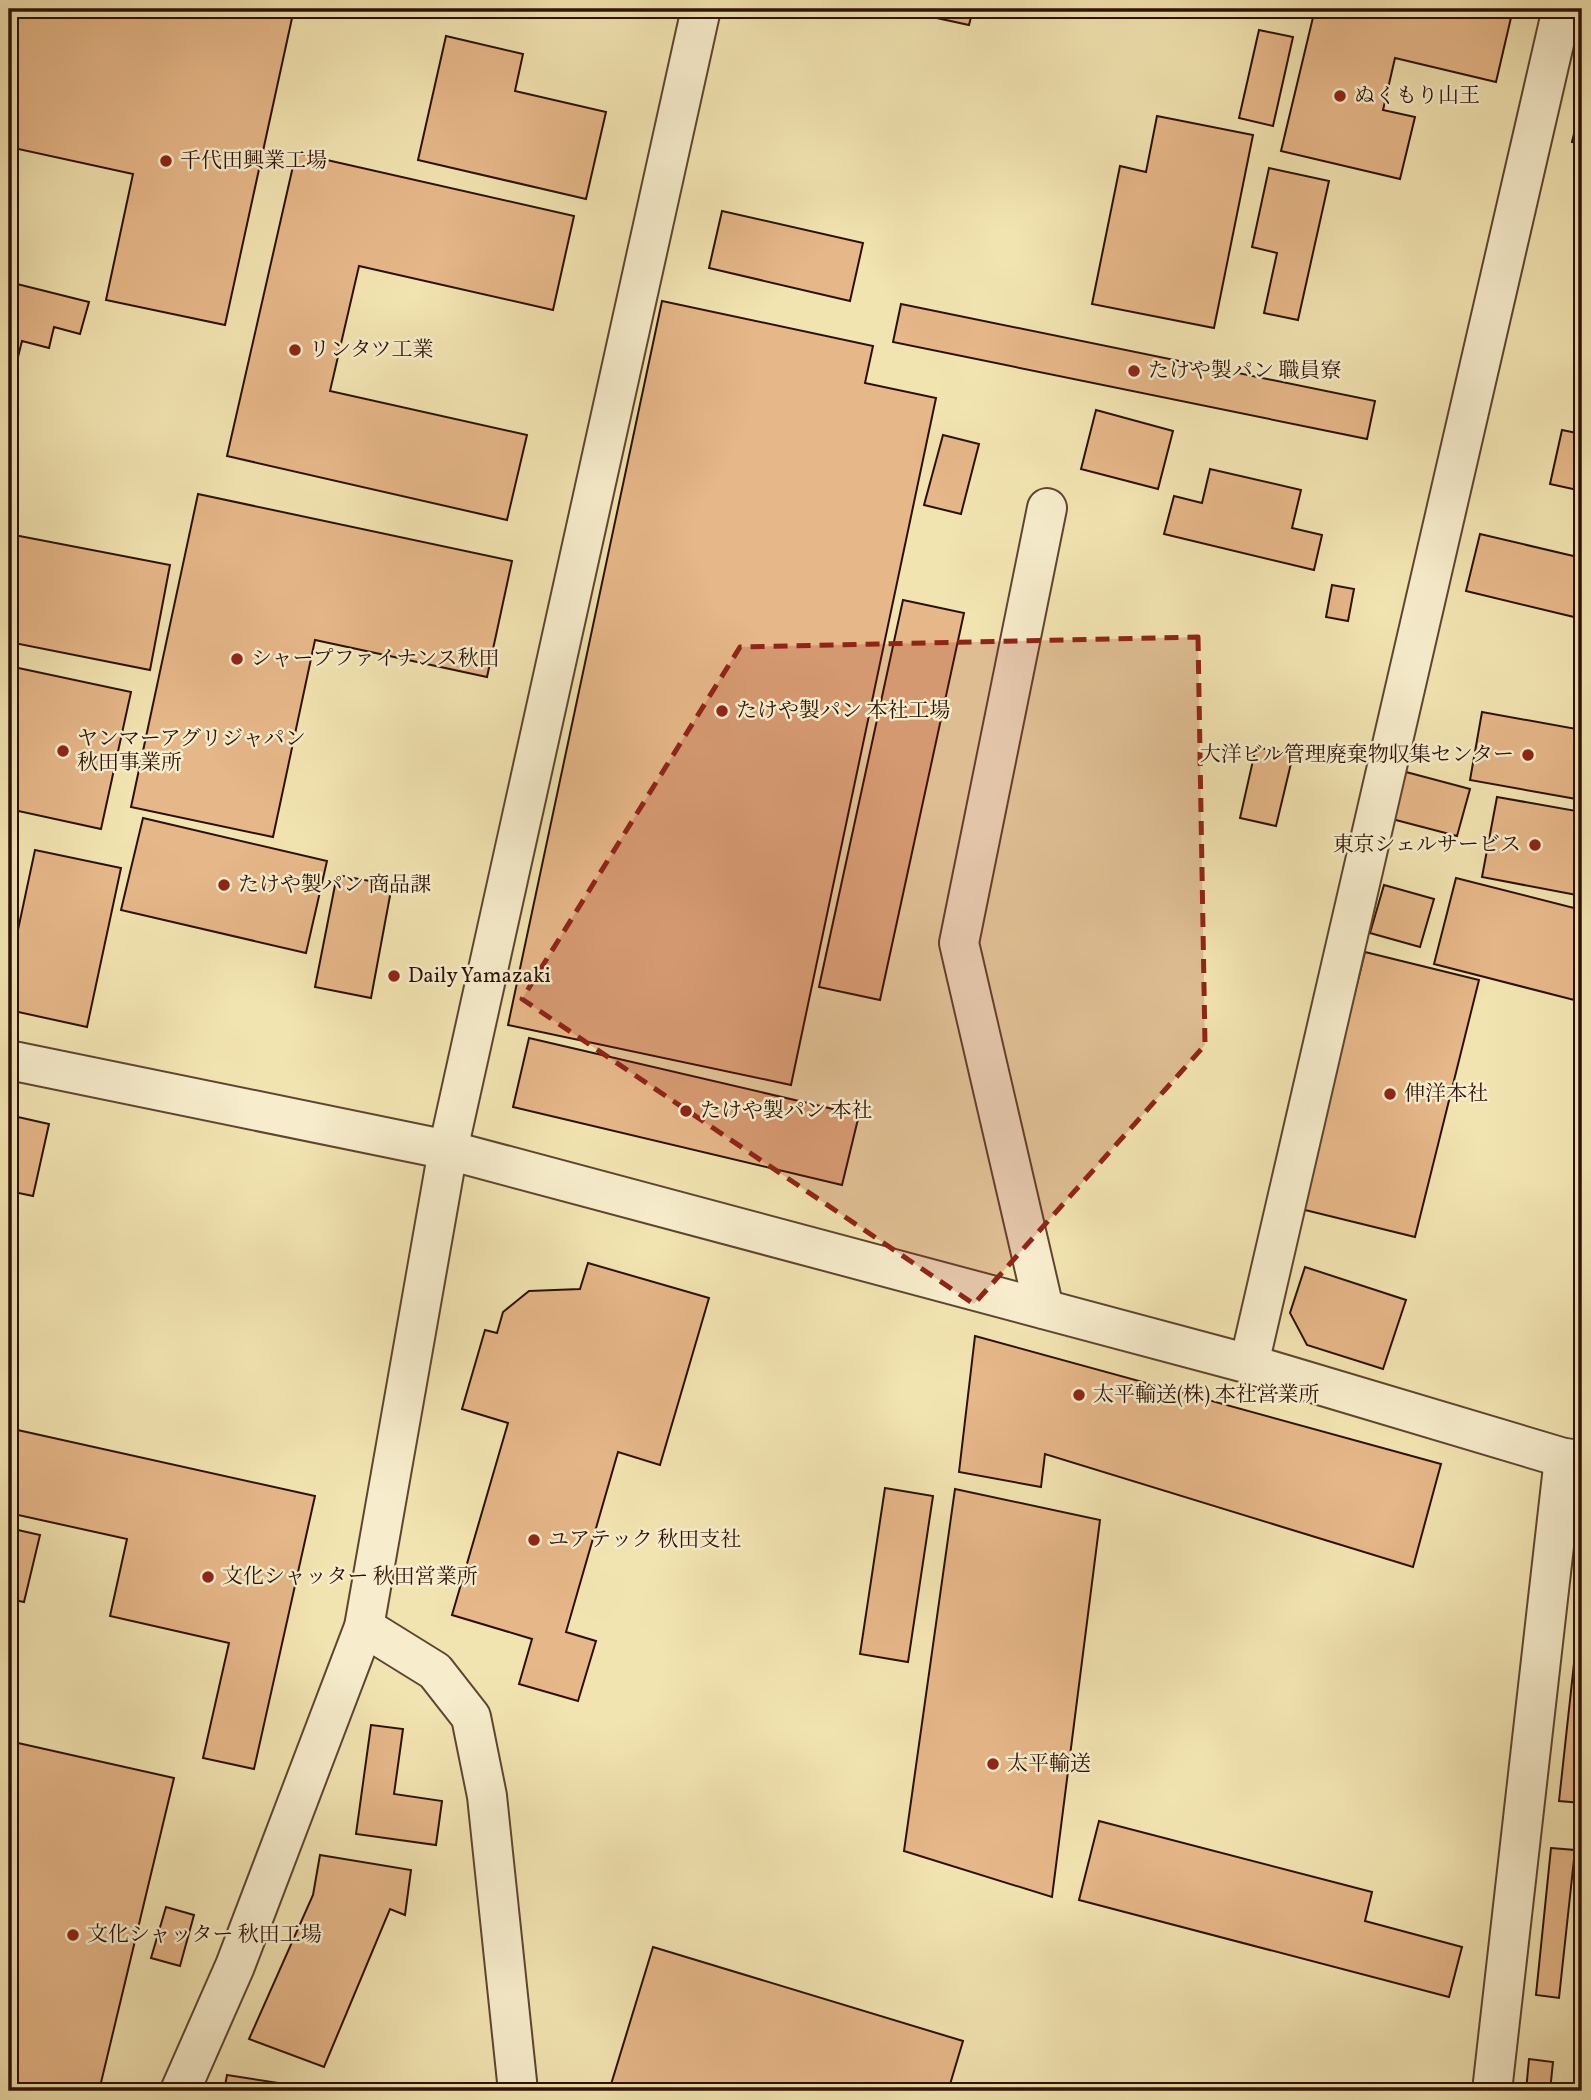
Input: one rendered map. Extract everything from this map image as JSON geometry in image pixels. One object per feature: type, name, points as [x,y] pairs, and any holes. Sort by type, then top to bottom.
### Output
[{"type":"street","points":[[180,2091],[235,1966],[364,1627],[448,1150],[701,9]]},
{"type":"street","points":[[1249,1364],[1562,9]]},
{"type":"street","points":[[1044,1309],[959,943],[1047,508]]},
{"type":"street","points":[[9,1060],[448,1150],[1249,1364],[1573,1459],[1492,2091]]},
{"type":"street","points":[[364,1627],[435,1671],[471,1717],[487,1796],[518,2091]]},
{"type":"highlighted area","points":[[1198,637],[1205,1045],[974,1304],[522,999],[740,647]]},
{"type":"building","name":"千代田興業工場","points":[[9,9],[294,9],[225,325],[106,300],[133,174],[9,147]]},
{"type":"building","points":[[910,9],[973,9],[969,25],[909,12]]},
{"type":"building","name":"ぬくもり山王","points":[[1315,9],[1513,9],[1496,82],[1395,58],[1383,110],[1415,117],[1400,179],[1281,151]]},
{"type":"building","points":[[1259,30],[1293,37],[1273,126],[1239,118]]},
{"type":"building","points":[[446,36],[523,54],[515,91],[606,112],[586,199],[418,160]]},
{"type":"building","points":[[1582,102],[1582,144],[1572,142]]},
{"type":"building","points":[[1157,116],[1253,135],[1214,328],[1092,304],[1120,166],[1146,172]]},
{"type":"building","name":"リンタツ工業","points":[[296,153],[574,216],[553,310],[359,266],[330,391],[527,435],[507,520],[227,456]]},
{"type":"building","points":[[1269,168],[1329,181],[1298,320],[1264,313],[1277,253],[1252,247]]},
{"type":"building","points":[[722,211],[863,243],[850,301],[709,268]]},
{"type":"building","points":[[9,282],[89,302],[80,334],[54,327],[49,348],[22,341],[12,381],[9,380]]},
{"type":"building","name":"たけや製パン 本社工場","points":[[662,301],[873,346],[865,383],[936,398],[791,1085],[508,1025]]},
{"type":"building","name":"たけや製パン 職員寮","points":[[901,304],[1375,401],[1367,439],[893,342]]},
{"type":"building","points":[[1096,410],[1173,431],[1158,489],[1081,469]]},
{"type":"building","points":[[1562,430],[1582,434],[1582,491],[1550,484]]},
{"type":"building","points":[[943,435],[979,444],[961,514],[924,505]]},
{"type":"building","points":[[1210,469],[1301,490],[1292,528],[1322,535],[1314,570],[1164,534],[1174,496],[1202,503]]},
{"type":"building","name":"シャープファイナンス秋田","points":[[198,494],[512,561],[487,677],[315,640],[273,837],[131,807]]},
{"type":"building","points":[[9,534],[170,565],[150,670],[9,642]]},
{"type":"building","points":[[1480,534],[1582,558],[1582,582],[1574,617],[1466,591]]},
{"type":"building","points":[[1332,585],[1354,589],[1348,621],[1326,617]]},
{"type":"building","points":[[903,600],[964,613],[880,1000],[819,987]]},
{"type":"building","name":"ヤンマーアグリジャパン 秋田事業所","points":[[9,666],[131,692],[101,829],[9,809]]},
{"type":"building","name":"大洋ビル管理廃棄物収集センター","points":[[1482,712],[1582,730],[1582,800],[1470,780]]},
{"type":"building","points":[[1256,747],[1293,755],[1276,826],[1240,818]]},
{"type":"building","points":[[1406,772],[1470,789],[1457,836],[1392,819]]},
{"type":"building","name":"東京シェルサービス","points":[[1497,797],[1582,812],[1582,896],[1482,877]]},
{"type":"building","name":"たけや製パン 商品課","points":[[143,818],[327,861],[306,953],[121,910]]},
{"type":"building","points":[[35,850],[121,868],[87,1027],[9,1010],[9,972]]},
{"type":"building","points":[[337,875],[392,885],[371,998],[315,987]]},
{"type":"building","points":[[1456,878],[1582,910],[1582,1002],[1434,964]]},
{"type":"building","points":[[1384,885],[1434,899],[1420,947],[1370,933]]},
{"type":"building","name":"伸洋本社","points":[[1365,952],[1479,980],[1415,1237],[1301,1209]]},
{"type":"building","name":"たけや製パン 本社","points":[[529,1038],[859,1115],[842,1185],[513,1107]]},
{"type":"building","points":[[9,1115],[49,1124],[33,1196],[9,1191]]},
{"type":"building","name":"ユアテック 秋田支社","points":[[588,1263],[709,1298],[660,1465],[618,1452],[566,1632],[596,1641],[578,1701],[519,1684],[532,1639],[452,1615],[508,1423],[462,1409],[485,1330],[497,1333],[503,1312],[529,1291],[580,1289]]},
{"type":"building","points":[[1305,1267],[1406,1300],[1383,1369],[1307,1345],[1290,1313]]},
{"type":"building","name":"太平輸送(株) 本社営業所","points":[[975,1336],[1441,1464],[1413,1567],[1045,1454],[1041,1487],[959,1472]]},
{"type":"building","name":"文化シャッター 秋田営業所","points":[[13,1429],[315,1496],[254,1769],[203,1758],[229,1643],[110,1616],[127,1539],[9,1513],[9,1449]]},
{"type":"building","points":[[885,1488],[933,1496],[908,1662],[860,1654]]},
{"type":"building","name":"太平輸送","points":[[955,1489],[1100,1520],[1052,1897],[904,1851]]},
{"type":"building","points":[[9,1528],[40,1535],[24,1602],[9,1599]]},
{"type":"building","points":[[1582,1590],[1582,1803],[1559,1801]]},
{"type":"building","points":[[371,1725],[403,1729],[394,1794],[442,1801],[436,1845],[356,1834]]},
{"type":"building","name":"文化シャッター 秋田工場","points":[[9,1741],[174,1778],[99,2091],[9,2091]]},
{"type":"building","points":[[1099,1821],[1372,1892],[1365,1921],[1462,1947],[1449,1997],[1079,1900]]},
{"type":"building","points":[[1551,1848],[1575,1850],[1559,1998],[1536,1995]]},
{"type":"building","points":[[320,1855],[411,1870],[405,1915],[390,1909],[324,2067],[249,2039],[313,1895]]},
{"type":"building","points":[[166,1907],[194,1915],[180,1966],[151,1958]]},
{"type":"building","points":[[1582,1941],[1582,1994],[1576,1993]]},
{"type":"building","points":[[653,1947],[963,2041],[948,2091],[609,2091]]},
{"type":"building","points":[[1529,2059],[1553,2062],[1550,2091],[1526,2091]]},
{"type":"building","points":[[227,2075],[318,2089],[318,2091],[224,2091]]},
{"type":"place","name":"ぬくもり山王","points":[[1340,96]]},
{"type":"place","name":"千代田興業工場","points":[[166,161]]},
{"type":"place","name":"リンタツ工業","points":[[295,350]]},
{"type":"place","name":"たけや製パン 職員寮","points":[[1134,371]]},
{"type":"place","name":"シャープファイナンス秋田","points":[[237,659]]},
{"type":"place","name":"たけや製パン 本社工場","points":[[722,711]]},
{"type":"place","name":"ヤンマーアグリジャパン 秋田事業所","points":[[63,751]]},
{"type":"place","name":"大洋ビル管理廃棄物収集センター","points":[[1528,755]]},
{"type":"place","name":"東京シェルサービス","points":[[1535,845]]},
{"type":"place","name":"たけや製パン 商品課","points":[[224,885]]},
{"type":"place","name":"Daily Yamazaki","points":[[394,976]]},
{"type":"place","name":"伸洋本社","points":[[1390,1094]]},
{"type":"place","name":"たけや製パン 本社","points":[[686,1111]]},
{"type":"place","name":"太平輸送(株) 本社営業所","points":[[1079,1395]]},
{"type":"place","name":"ユアテック 秋田支社","points":[[534,1540]]},
{"type":"place","name":"文化シャッター 秋田営業所","points":[[208,1577]]},
{"type":"place","name":"太平輸送","points":[[993,1764]]},
{"type":"place","name":"文化シャッター 秋田工場","points":[[73,1935]]}]
